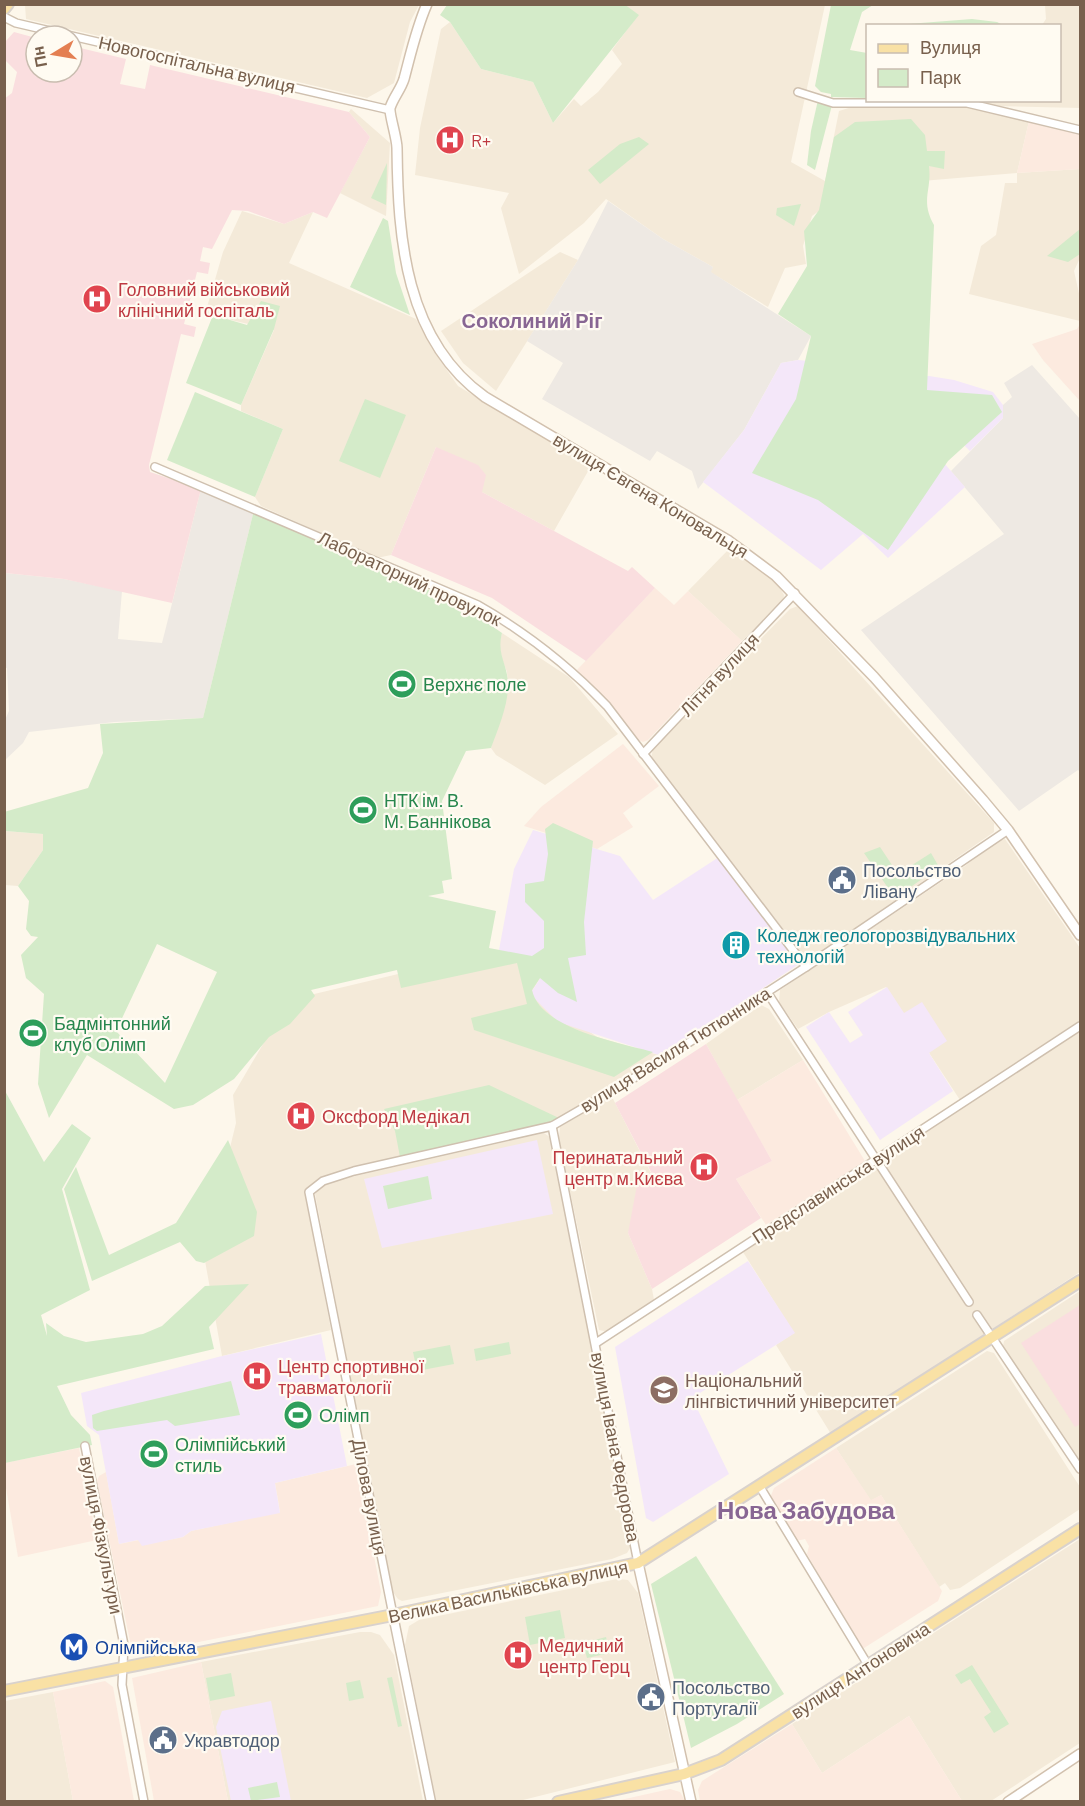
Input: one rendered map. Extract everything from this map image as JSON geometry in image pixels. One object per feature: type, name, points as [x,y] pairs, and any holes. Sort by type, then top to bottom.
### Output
[{"type":"main road","points":[[4,9],[8,4]]},
{"type":"main road","points":[[390,110],[404,79],[412,45],[427,4]]},
{"type":"main road","name":"вулиця Євгена Коновальця","points":[[390,110],[397,140],[400,217],[410,282],[430,333],[447,363],[462,380],[485,397],[729,541],[762,564],[795,593],[874,677],[1008,830],[1080,935]]},
{"type":"main road","name":"Велика Васильківська вулиця","points":[[4,1691],[393,1615],[638,1563],[1080,1281]]},
{"type":"main road","name":"вулиця Антоновича","points":[[558,1802],[684,1774],[721,1760],[1080,1529]]},
{"type":"main road","name":"вулиця Івана Федорова","points":[[638,1563],[691,1802]]},
{"type":"main road","points":[[1008,1802],[1080,1754]]},
{"type":"street","name":"Новогоспітальна вулиця","points":[[4,17],[26,25],[390,110]]},
{"type":"street","points":[[798,92],[833,103],[967,103],[1080,130]]},
{"type":"street","name":"Лабораторний провулок","points":[[155,467],[425,581],[478,605],[514,626],[588,686],[806,967]]},
{"type":"street","name":"Літня вулиця","points":[[643,754],[795,593]]},
{"type":"street","name":"вулиця Василя Тютюнника","points":[[309,1192],[324,1181],[354,1171],[552,1126],[623,1085],[806,967],[1008,830]]},
{"type":"street","points":[[767,992],[969,1302]]},
{"type":"street","name":"Предславинська вулиця","points":[[596,1343],[1080,1026]]},
{"type":"street","name":"вулиця Івана Федорова","points":[[552,1126],[638,1563]]},
{"type":"street","name":"Ділова вулиця","points":[[309,1192],[431,1802]]},
{"type":"street","points":[[977,1315],[1080,1469]]},
{"type":"street","name":"вулиця Фізкультури","points":[[85,1446],[124,1645],[122,1685],[144,1802]]},
{"type":"street","points":[[760,1487],[868,1665]]},
{"type":"shaded area","points":[[25,5],[419,5],[410,22],[394,83],[367,98],[84,32],[84,24],[48,24],[26,19]]},
{"type":"shaded area","points":[[624,5],[825,5],[791,162],[825,181],[839,111],[852,107],[967,106],[1029,121],[1017,173],[910,182],[819,211],[812,216],[803,246],[806,264],[785,268],[768,307],[710,272],[713,267],[663,239],[606,199],[584,223],[519,274],[501,208],[509,193],[415,175],[420,128],[441,29],[450,22],[481,69],[533,82],[553,123],[574,99],[581,106],[598,92],[622,64],[612,50],[638,15]]},
{"type":"shaded area","points":[[1045,5],[1080,5],[1080,108],[994,106],[978,102],[1061,102],[1061,24],[1043,24],[1046,19]]},
{"type":"shaded area","name":"Головний військовий клінічний госпіталь","points":[[14,32],[24,35],[24,84],[84,84],[84,49],[126,59],[120,84],[145,89],[150,65],[349,112],[370,137],[327,218],[313,212],[284,224],[248,211],[232,210],[212,249],[203,247],[200,261],[210,263],[208,274],[197,272],[184,324],[196,327],[194,337],[181,334],[149,465],[150,472],[201,489],[172,603],[64,579],[5,573],[4,99],[12,93],[17,72],[5,60],[5,42]]},
{"type":"shaded area","points":[[351,109],[390,143],[386,216],[340,193],[370,137],[349,112]]},
{"type":"shaded area","points":[[1029,121],[1080,132],[1080,169],[1017,173]]},
{"type":"shaded area","points":[[1080,169],[1080,258],[1074,271],[1080,298],[1080,321],[969,294],[981,246],[996,235],[1005,183],[1017,183],[1017,173]]},
{"type":"shaded area","points":[[608,201],[663,239],[713,267],[711,272],[811,336],[798,360],[781,363],[744,430],[698,489],[692,471],[657,451],[650,461],[542,399],[563,363],[527,341],[578,260]]},
{"type":"shaded area","points":[[242,211],[284,224],[313,212],[289,263],[416,319],[432,349],[458,386],[591,466],[554,531],[482,492],[436,447],[391,555],[377,558],[261,506],[255,497],[283,429],[241,411],[241,405],[274,330],[205,314],[223,252]]},
{"type":"shaded area","points":[[560,252],[578,260],[496,391],[463,363],[441,331]]},
{"type":"shaded area","points":[[1080,324],[1080,401],[1043,360],[1032,344],[1077,329]]},
{"type":"shaded area","points":[[798,360],[819,362],[872,378],[929,376],[954,380],[993,392],[1003,405],[1003,418],[970,451],[923,405],[944,463],[965,487],[888,558],[863,534],[821,570],[703,482],[744,430],[781,363]]},
{"type":"shaded area","points":[[1032,365],[1080,419],[1080,772],[1078,770],[1019,811],[861,630],[1004,534],[951,471],[1003,418],[1003,405],[1012,397],[1004,383]]},
{"type":"shaded area","points":[[436,447],[478,465],[486,475],[482,492],[628,571],[632,567],[655,588],[586,661],[492,598],[391,555]]},
{"type":"shaded area","points":[[201,489],[254,510],[203,718],[114,722],[29,732],[23,743],[5,760],[5,720],[9,711],[7,668],[4,667],[5,573],[64,579],[122,591],[118,639],[162,643]]},
{"type":"shaded area","points":[[729,549],[755,564],[777,583],[784,595],[783,601],[742,641],[688,591]]},
{"type":"shaded area","points":[[655,588],[674,605],[688,591],[742,641],[648,740],[643,742],[636,739],[601,694],[577,670]]},
{"type":"shaded area","points":[[798,606],[994,823],[994,832],[808,961],[651,759],[653,749],[790,609]]},
{"type":"shaded area","points":[[502,633],[569,677],[618,734],[545,785],[496,755],[491,748],[508,687],[507,672],[498,649]]},
{"type":"shaded area","points":[[623,744],[659,786],[623,813],[633,827],[597,849],[524,826],[541,807]]},
{"type":"shaded area","points":[[533,830],[620,856],[653,900],[719,857],[799,964],[662,1056],[558,1022],[533,997],[532,991],[546,969],[499,950],[514,869]]},
{"type":"shaded area","points":[[4,831],[43,834],[43,850],[18,886],[5,885]]},
{"type":"shaded area","points":[[1005,839],[1080,948],[1080,1021],[960,1100],[886,987],[829,1012],[798,1029],[779,1002],[780,990],[965,866],[995,842]]},
{"type":"shaded area","points":[[499,950],[540,978],[532,991],[597,1037],[662,1056],[551,1124],[330,1175],[305,1192],[331,1330],[222,1356],[204,1255],[236,1123],[233,1095],[289,1000]]},
{"type":"shaded area","points":[[887,987],[904,1013],[922,1002],[947,1041],[929,1053],[953,1091],[880,1140],[806,1027],[829,1012],[850,1043],[863,1035],[848,1012]]},
{"type":"shaded area","points":[[761,1005],[769,1009],[803,1060],[737,1100],[706,1044]]},
{"type":"shaded area","points":[[1080,1031],[1080,1272],[831,1434],[776,1345],[794,1333],[743,1252]]},
{"type":"shaded area","name":"Перинатальний центр м.Києва","points":[[706,1044],[772,1161],[736,1179],[761,1218],[652,1289],[628,1233],[637,1185],[651,1172],[615,1103]]},
{"type":"shaded area","points":[[803,1060],[865,1161],[766,1225],[736,1179],[772,1161],[737,1100]]},
{"type":"shaded area","points":[[612,1097],[651,1173],[628,1233],[652,1289],[654,1300],[608,1332],[599,1330],[559,1138],[560,1127]]},
{"type":"shaded area","points":[[544,1133],[551,1138],[632,1545],[627,1553],[612,1559],[402,1601],[392,1591],[315,1194],[325,1183]]},
{"type":"shaded area","points":[[537,1140],[553,1214],[382,1248],[364,1179]]},
{"type":"shaded area","name":"Національний лінгвістичний університет","points":[[748,1261],[795,1333],[692,1398],[729,1474],[653,1522],[646,1518],[615,1347]]},
{"type":"shaded area","points":[[1080,1291],[1080,1462],[1003,1346],[1004,1341]]},
{"type":"shaded area","points":[[1080,1305],[1080,1424],[1075,1427],[1021,1343]]},
{"type":"shaded area","points":[[321,1334],[347,1466],[275,1483],[280,1513],[191,1531],[183,1537],[142,1546],[138,1540],[119,1544],[99,1435],[87,1426],[81,1393],[218,1357]]},
{"type":"shaded area","points":[[987,1351],[994,1353],[1080,1487],[1080,1509],[960,1588],[950,1590],[945,1583],[939,1587],[881,1495],[871,1501],[836,1448]]},
{"type":"shaded area","points":[[79,1448],[97,1540],[18,1557],[5,1482],[4,1463]]},
{"type":"shaded area","points":[[836,1448],[871,1500],[881,1495],[942,1591],[938,1601],[864,1648],[860,1647],[807,1554],[809,1546],[805,1539],[796,1541],[770,1498],[774,1488]]},
{"type":"shaded area","points":[[356,1464],[381,1592],[378,1606],[139,1654],[132,1651],[97,1481],[99,1476],[106,1472],[119,1544],[139,1540],[143,1545],[183,1537],[191,1531],[280,1512],[275,1483]]},
{"type":"shaded area","points":[[1080,1539],[1080,1743],[991,1801],[962,1801],[909,1716],[822,1773],[792,1724]]},
{"type":"shaded area","points":[[617,1579],[628,1580],[638,1593],[675,1762],[519,1801],[436,1801],[405,1645],[409,1626],[419,1620]]},
{"type":"shaded area","points":[[360,1632],[380,1635],[394,1655],[423,1801],[228,1801],[201,1662]]},
{"type":"shaded area","points":[[201,1662],[228,1801],[154,1801],[132,1678]]},
{"type":"shaded area","points":[[105,1681],[113,1687],[134,1801],[73,1801],[53,1692]]},
{"type":"shaded area","points":[[53,1692],[73,1801],[5,1802],[5,1701]]},
{"type":"shaded area","points":[[271,1701],[291,1801],[231,1801],[216,1727],[222,1711]]},
{"type":"shaded area","points":[[909,1716],[962,1801],[700,1801],[698,1790],[702,1781],[792,1724],[822,1773]]},
{"type":"shaded area","points":[[670,1789],[680,1792],[685,1801],[616,1801]]},
{"type":"green space","points":[[624,4],[639,15],[553,123],[533,82],[481,69],[450,22],[440,15],[447,5]]},
{"type":"green space","points":[[831,4],[1005,5],[873,5],[862,12],[850,50],[866,53],[866,98],[831,97],[831,94],[821,92],[815,86]]},
{"type":"green space","points":[[972,19],[1001,24],[908,24]]},
{"type":"green space","points":[[818,100],[832,105],[815,170],[807,165]]},
{"type":"green space","points":[[911,119],[925,135],[927,151],[945,151],[944,169],[929,166],[927,202],[934,225],[927,390],[992,395],[1002,412],[948,461],[888,550],[818,500],[752,473],[796,399],[811,336],[778,314],[807,266],[804,231],[819,210],[834,137],[855,122]]},
{"type":"green space","points":[[639,137],[649,144],[600,184],[588,170],[620,144]]},
{"type":"green space","points":[[387,163],[386,205],[371,198]]},
{"type":"green space","points":[[801,204],[794,226],[776,215],[777,208]]},
{"type":"green space","points":[[383,218],[388,221],[396,273],[410,315],[350,287]]},
{"type":"green space","points":[[1080,229],[1080,254],[1068,262],[1047,256]]},
{"type":"green space","points":[[261,301],[280,306],[274,329],[241,405],[186,383],[213,315],[247,325]]},
{"type":"green space","points":[[195,392],[283,429],[255,497],[167,460]]},
{"type":"green space","points":[[365,399],[406,415],[380,478],[339,461]]},
{"type":"green space","points":[[254,510],[462,605],[502,633],[501,648],[508,680],[504,711],[491,748],[466,751],[442,801],[452,879],[442,881],[444,893],[428,896],[496,911],[489,948],[532,956],[544,948],[544,921],[525,902],[525,884],[544,881],[548,854],[545,829],[553,823],[593,841],[584,922],[586,955],[568,958],[577,1002],[558,993],[540,978],[532,990],[538,1003],[550,1015],[565,1024],[603,1039],[653,1052],[614,1077],[474,1030],[471,1018],[527,1004],[517,963],[401,988],[397,970],[311,990],[315,996],[290,1024],[269,1037],[234,1079],[193,1105],[174,1109],[87,1055],[49,1118],[38,1084],[44,994],[26,978],[21,955],[38,937],[31,936],[26,929],[29,901],[18,886],[43,850],[43,834],[5,831],[4,812],[88,788],[103,753],[100,724],[203,718]],"holes":[[[157,944],[217,972],[165,1083],[116,1031]]]},
{"type":"green space","points":[[880,847],[898,874],[931,853],[939,867],[895,898],[864,853]]},
{"type":"green space","points":[[489,1085],[559,1118],[520,1133],[400,1157],[395,1131],[384,1109]]},
{"type":"green space","points":[[4,1089],[44,1162],[72,1124],[91,1138],[62,1189],[90,1290],[41,1315],[47,1336],[46,1323],[64,1336],[86,1342],[143,1334],[162,1326],[205,1286],[249,1284],[209,1327],[214,1349],[57,1386],[71,1415],[90,1435],[92,1445],[5,1463]]},
{"type":"green space","points":[[228,1140],[257,1212],[254,1236],[204,1263],[196,1261],[180,1242],[92,1281],[64,1189],[76,1167],[109,1255],[176,1223]]},
{"type":"green space","points":[[428,1176],[432,1199],[388,1209],[383,1186]]},
{"type":"green space","points":[[509,1342],[511,1354],[476,1361],[474,1349]]},
{"type":"green space","points":[[450,1345],[454,1364],[417,1371],[413,1352]]},
{"type":"green space","points":[[231,1381],[240,1415],[175,1426],[167,1420],[97,1431],[93,1428],[92,1415]]},
{"type":"green space","points":[[696,1556],[784,1694],[737,1724],[691,1748],[651,1584]]},
{"type":"green space","points":[[560,1610],[565,1638],[530,1645],[525,1617]]},
{"type":"green space","points":[[606,1637],[610,1653],[587,1658],[583,1643]]},
{"type":"green space","points":[[972,1665],[1009,1724],[994,1733],[984,1717],[991,1712],[970,1679],[961,1684],[955,1675]]},
{"type":"green space","points":[[231,1673],[235,1696],[210,1701],[206,1678]]},
{"type":"green space","points":[[392,1677],[402,1726],[398,1727],[387,1678]]},
{"type":"green space","points":[[360,1680],[364,1698],[349,1701],[346,1683]]},
{"type":"green space","points":[[277,1782],[280,1797],[251,1801],[248,1788]]},
{"type":"place","name":"R+","points":[[450,140]]},
{"type":"place","name":"Головний військовий клінічний госпіталь","points":[[97,299]]},
{"type":"place","name":"Верхнє поле","points":[[402,684]]},
{"type":"place","name":"НТК ім. В. М. Баннікова","points":[[363,810]]},
{"type":"place","name":"Посольство Лівану","points":[[842,880]]},
{"type":"place","name":"Коледж геологорозвідувальних технологій","points":[[736,945]]},
{"type":"place","name":"Бадмінтонний клуб Олімп","points":[[33,1033]]},
{"type":"place","name":"Оксфорд Медікал","points":[[301,1116]]},
{"type":"place","name":"Перинатальний центр м.Києва","points":[[704,1167]]},
{"type":"place","name":"Центр спортивної травматології","points":[[257,1376]]},
{"type":"place","name":"Національний лінгвістичний університет","points":[[664,1390]]},
{"type":"place","name":"Олімп","points":[[298,1415]]},
{"type":"place","name":"Олімпійський стиль","points":[[154,1454]]},
{"type":"place","name":"Олімпійська","points":[[74,1647]]},
{"type":"place","name":"Медичний центр Герц","points":[[518,1655]]},
{"type":"place","name":"Посольство Португалії","points":[[651,1697]]},
{"type":"place","name":"Укравтодор","points":[[163,1740]]},
{"type":"district","name":"Соколиний Ріг","points":[[532,320]]},
{"type":"district","name":"Нова Забудова","points":[[806,1509]]}]
